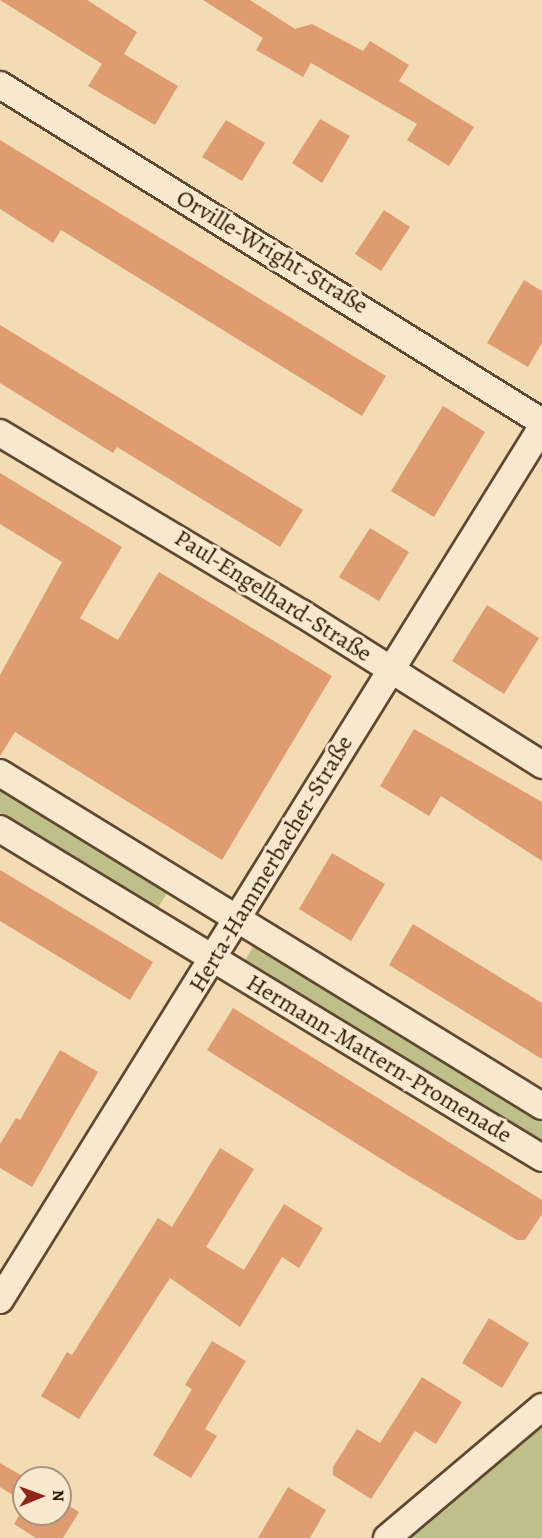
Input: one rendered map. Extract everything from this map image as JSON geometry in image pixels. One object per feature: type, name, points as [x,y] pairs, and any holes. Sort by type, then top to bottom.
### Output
[{"type":"street","name":"Orville-Wright-Straße","points":[[0,86],[542,422]]},
{"type":"street","name":"Herta-Hammerbacher-Straße","points":[[0,1300],[216,959],[389,668],[542,427]]},
{"type":"street","name":"Paul-Engelhard-Straße","points":[[0,433],[389,668],[542,765]]},
{"type":"street","name":"Hermann-Mattern-Promenade","points":[[0,773],[238,922],[542,1106]]},
{"type":"street","name":"Hermann-Mattern-Promenade","points":[[0,829],[542,1158]]},
{"type":"street","points":[[387,1538],[542,1407]]},
{"type":"green space","points":[[0,785],[169,890],[157,909],[0,813]]},
{"type":"green space","points":[[255,943],[542,1117],[542,1146],[244,962]]},
{"type":"green space","points":[[542,1425],[542,1538],[410,1538]]},
{"type":"building","points":[[0,0],[87,0],[137,32],[124,54],[178,86],[155,125],[88,86],[102,64]]},
{"type":"building","points":[[203,0],[250,0],[295,29],[312,24],[363,51],[370,41],[409,65],[399,81],[474,127],[449,166],[407,140],[417,124],[311,63],[303,77],[256,50],[263,38]]},
{"type":"building","points":[[320,119],[350,136],[322,183],[292,163]]},
{"type":"building","points":[[226,120],[265,143],[242,181],[202,157]]},
{"type":"building","points":[[0,140],[386,376],[362,416],[61,230],[53,243],[0,209]]},
{"type":"building","points":[[384,210],[410,227],[381,271],[355,254]]},
{"type":"building","points":[[524,280],[542,291],[542,343],[528,367],[487,343]]},
{"type":"building","points":[[0,325],[303,510],[280,547],[117,447],[113,453],[0,383]]},
{"type":"building","points":[[443,406],[485,432],[434,517],[391,491]]},
{"type":"building","points":[[0,473],[122,547],[80,618],[118,640],[159,572],[332,676],[222,860],[15,732],[0,756],[0,675],[62,562],[0,524]]},
{"type":"building","points":[[370,528],[409,552],[379,601],[339,577]]},
{"type":"building","points":[[487,605],[539,638],[504,694],[452,661]]},
{"type":"building","points":[[414,729],[542,802],[542,861],[441,796],[429,816],[380,786]]},
{"type":"building","points":[[332,853],[385,884],[351,941],[299,909]]},
{"type":"building","points":[[0,870],[153,962],[130,1000],[0,921]]},
{"type":"building","points":[[413,924],[542,1003],[542,1059],[389,965]]},
{"type":"building","points":[[233,1008],[542,1200],[542,1214],[525,1240],[517,1240],[407,1175],[207,1050]]},
{"type":"building","points":[[60,1050],[98,1072],[32,1187],[0,1168],[0,1144],[16,1118],[20,1120]]},
{"type":"building","points":[[220,1148],[254,1169],[206,1247],[244,1270],[284,1204],[323,1228],[299,1268],[282,1257],[240,1327],[170,1278],[79,1419],[41,1396],[67,1352],[72,1355],[158,1218],[172,1227]]},
{"type":"building","points":[[489,1318],[529,1343],[502,1388],[462,1363]]},
{"type":"building","points":[[212,1341],[246,1361],[205,1429],[217,1436],[191,1478],[153,1455],[192,1389],[185,1385]]},
{"type":"building","points":[[422,1377],[462,1402],[436,1444],[415,1431],[371,1499],[333,1475],[333,1467],[357,1429],[380,1443]]},
{"type":"building","points":[[0,1463],[12,1470],[12,1494],[0,1487]]},
{"type":"building","points":[[288,1487],[326,1510],[310,1538],[258,1538]]},
{"type":"building","points":[[72,1508],[79,1512],[72,1523]]},
{"type":"building","points":[[17,1526],[70,1526],[63,1538],[36,1538]]}]
